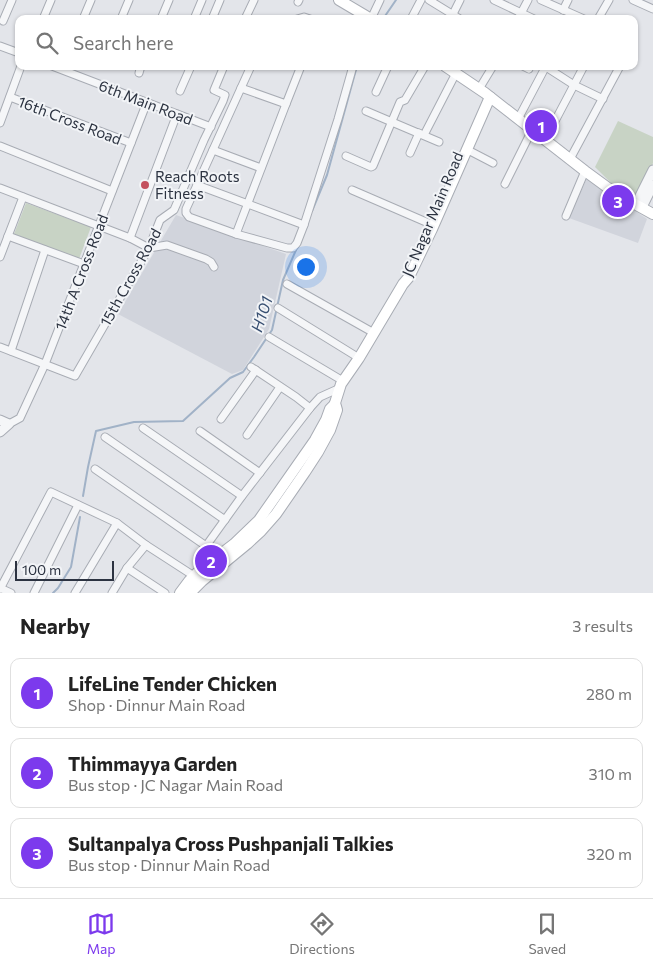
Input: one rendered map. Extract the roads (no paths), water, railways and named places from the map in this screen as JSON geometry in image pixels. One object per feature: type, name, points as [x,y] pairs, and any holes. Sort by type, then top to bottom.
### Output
[{"type":"main road","points":[[342,1],[365,15]]},
{"type":"main road","points":[[450,70],[485,93],[615,193],[653,214]]},
{"type":"main road","name":"JC Nagar Main Road","points":[[451,176],[466,148],[485,93]]},
{"type":"main road","name":"JC Nagar Main Road","points":[[199,575],[259,520],[315,440],[330,409],[335,404],[341,384],[409,277],[485,93]]},
{"type":"main road","points":[[180,593],[199,575]]},
{"type":"main road","points":[[190,593],[199,575]]},
{"type":"street","points":[[3,21],[12,0]]},
{"type":"street","points":[[45,15],[51,0]]},
{"type":"street","points":[[85,15],[91,0]]},
{"type":"street","points":[[122,15],[128,0]]},
{"type":"street","points":[[163,15],[169,0]]},
{"type":"street","points":[[196,15],[202,0]]},
{"type":"street","points":[[214,15],[220,0]]},
{"type":"street","points":[[247,15],[254,0]]},
{"type":"street","points":[[373,15],[380,0]]},
{"type":"street","points":[[413,15],[421,0]]},
{"type":"street","points":[[429,0],[449,15]]},
{"type":"street","points":[[453,15],[460,0]]},
{"type":"street","points":[[494,0],[517,15]]},
{"type":"street","points":[[520,15],[528,0]]},
{"type":"street","points":[[541,0],[569,15]]},
{"type":"street","points":[[563,10],[568,0]]},
{"type":"street","points":[[633,0],[653,9]]},
{"type":"street","points":[[600,15],[606,1]]},
{"type":"street","points":[[0,46],[15,52]]},
{"type":"street","points":[[0,123],[20,70]]},
{"type":"street","name":"6th Main Road","points":[[63,70],[222,132]]},
{"type":"street","points":[[180,91],[189,70]]},
{"type":"street","name":"15th Cross Road","points":[[45,364],[75,376],[149,248],[160,220],[174,210],[225,95],[214,90],[222,70]]},
{"type":"street","points":[[249,70],[186,209],[186,213],[189,217],[236,234],[287,248],[293,248],[297,244],[304,225],[352,70]]},
{"type":"street","points":[[236,234],[299,70]]},
{"type":"street","points":[[376,92],[386,70]]},
{"type":"street","points":[[346,156],[371,167],[373,166],[400,102],[405,100],[423,70]]},
{"type":"street","points":[[485,93],[492,70]]},
{"type":"street","points":[[518,119],[544,70]]},
{"type":"street","points":[[551,70],[574,85],[603,99]]},
{"type":"street","points":[[545,140],[582,70]]},
{"type":"street","points":[[570,159],[618,70]]},
{"type":"street","points":[[410,153],[456,74]]},
{"type":"street","points":[[241,88],[286,104]]},
{"type":"street","name":"16th Cross Road","points":[[10,97],[131,143]]},
{"type":"street","name":"14th A Cross Road","points":[[0,432],[20,418],[45,364],[147,102]]},
{"type":"street","points":[[366,111],[439,142]]},
{"type":"street","points":[[130,238],[178,114]]},
{"type":"street","points":[[505,184],[532,130]]},
{"type":"street","points":[[0,146],[112,191]]},
{"type":"street","points":[[466,148],[493,163]]},
{"type":"street","points":[[214,150],[261,168]]},
{"type":"street","points":[[639,206],[653,170]]},
{"type":"street","points":[[566,216],[585,171]]},
{"type":"street","points":[[639,206],[653,184]]},
{"type":"street","points":[[198,185],[304,225]]},
{"type":"street","points":[[0,188],[130,238],[149,248],[167,245],[206,259],[214,266]]},
{"type":"street","points":[[352,190],[431,224]]},
{"type":"street","points":[[0,257],[23,197]]},
{"type":"street","points":[[8,236],[84,264]]},
{"type":"street","points":[[11,351],[45,250]]},
{"type":"street","points":[[287,284],[374,333]]},
{"type":"street","points":[[278,308],[359,358]]},
{"type":"street","points":[[11,593],[0,588],[51,492],[117,523],[146,545],[199,575],[206,546],[242,496],[310,408],[320,397],[341,384],[269,337]]},
{"type":"street","points":[[0,347],[45,364]]},
{"type":"street","points":[[221,419],[253,369],[310,408]]},
{"type":"street","points":[[247,435],[280,387]]},
{"type":"street","points":[[0,420],[9,424]]},
{"type":"street","points":[[143,428],[242,496]]},
{"type":"street","points":[[200,431],[260,474]]},
{"type":"street","points":[[105,437],[225,520]]},
{"type":"street","points":[[95,469],[206,546]]},
{"type":"street","points":[[34,593],[78,505]]},
{"type":"street","points":[[75,593],[117,523]]},
{"type":"street","points":[[112,593],[127,568],[146,545]]},
{"type":"street","points":[[127,568],[165,593]]},
{"type":"waterway","name":"H101","points":[[386,15],[396,0]]},
{"type":"waterway","name":"H101","points":[[312,211],[327,175],[356,70]]},
{"type":"waterway","name":"H101","points":[[83,496],[96,431],[134,422],[183,421],[230,378],[243,372],[272,330],[283,280],[296,250]]},
{"type":"waterway","name":"H101","points":[[53,593],[71,567],[80,517]]},
{"type":"place","name":"LifeLine Tender Chicken","points":[[541,126]]},
{"type":"place","name":"Reach Roots Fitness","points":[[145,185]]},
{"type":"place","name":"Sultanpalya Cross Pushpanjali Talkies","points":[[618,201]]},
{"type":"place","name":"Thimmayya Garden","points":[[211,561]]}]
